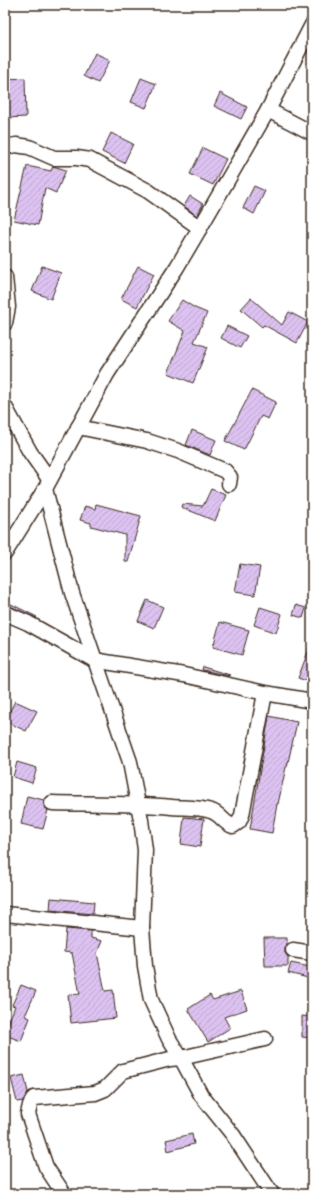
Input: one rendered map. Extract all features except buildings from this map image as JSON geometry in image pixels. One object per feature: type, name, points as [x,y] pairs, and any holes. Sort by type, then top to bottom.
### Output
[{"type":"street","points":[[5,553],[59,463],[107,374],[177,267],[200,228],[268,110],[312,25]]},
{"type":"street","points":[[268,110],[312,133]]},
{"type":"street","points":[[5,147],[16,145],[29,147],[54,158],[78,158],[90,160],[148,191],[200,228]]},
{"type":"street","points":[[5,278],[8,307],[5,323]]},
{"type":"street","points":[[5,407],[24,443],[35,459],[47,484],[72,593],[130,762],[145,850],[142,928],[145,966],[151,1000],[169,1039],[182,1058],[201,1095],[233,1135],[272,1194]]},
{"type":"street","points":[[78,427],[147,441],[178,451],[225,471],[230,477],[230,484]]},
{"type":"street","points":[[35,459],[59,463]]},
{"type":"street","points":[[5,613],[28,623],[94,660],[184,675],[265,693],[312,701]]},
{"type":"street","points":[[52,803],[138,804],[201,809],[212,811],[220,816],[226,824],[234,826],[239,822],[242,815],[265,693]]},
{"type":"street","points":[[5,914],[142,928]]},
{"type":"street","points":[[293,950],[312,953]]},
{"type":"street","points":[[64,1194],[46,1167],[28,1114],[30,1105],[34,1098],[95,1093],[105,1089],[123,1071],[170,1059],[182,1058],[265,1039]]}]
